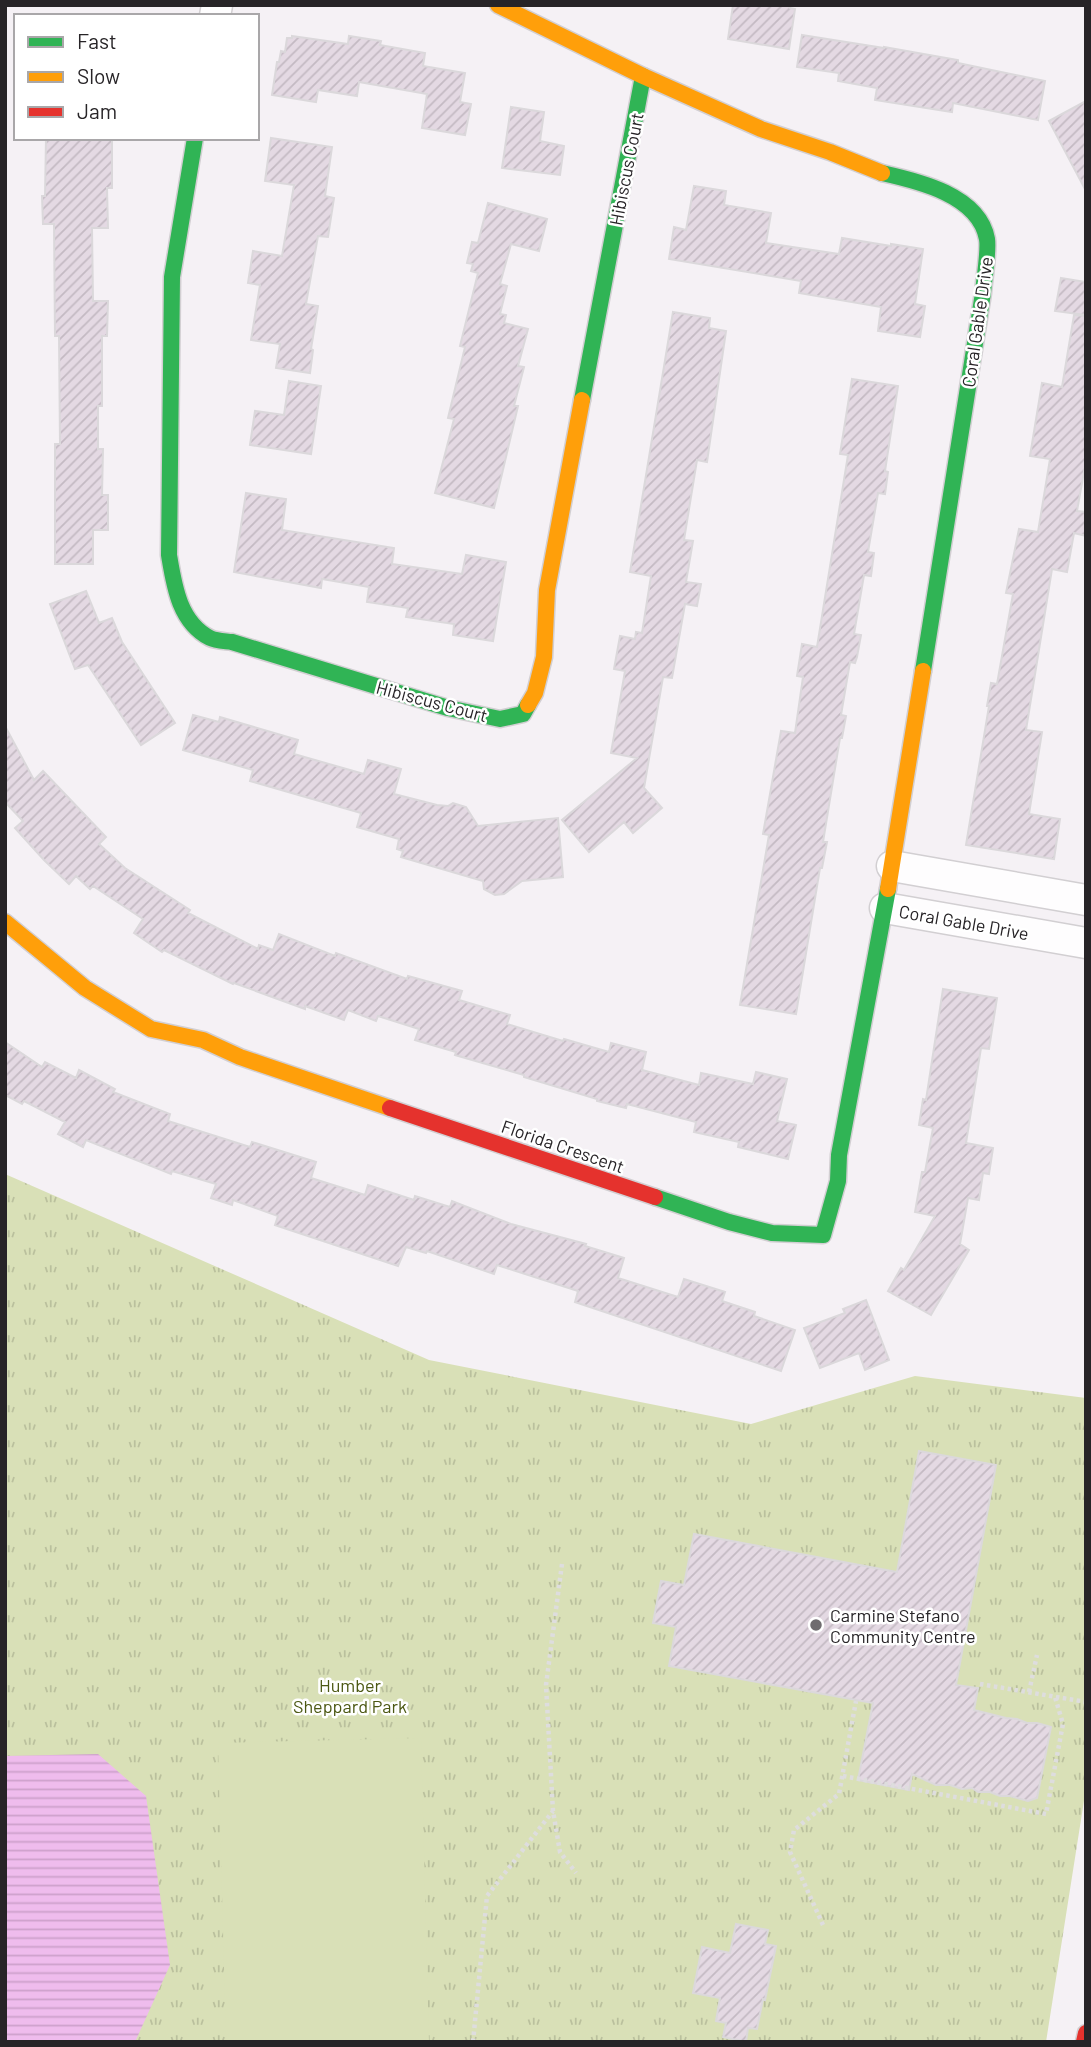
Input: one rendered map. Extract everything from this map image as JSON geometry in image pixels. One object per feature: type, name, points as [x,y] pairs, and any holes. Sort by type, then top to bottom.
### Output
[{"type":"street","name":"Coral Gable Drive","points":[[498,5],[643,76],[761,129],[830,152],[877,172],[923,182],[957,199],[978,218],[987,239],[983,293],[885,908],[1086,943]]},
{"type":"street","name":"Hibiscus Court","points":[[195,140],[172,278],[169,555],[176,596],[192,624],[212,639],[232,642],[449,708],[500,719],[523,714],[536,693],[544,657],[547,590],[643,76]]},
{"type":"street","points":[[892,866],[1086,900]]},
{"type":"street","name":"Florida Crescent","points":[[5,922],[85,988],[151,1029],[203,1040],[266,1066],[729,1222],[772,1233],[801,1236],[822,1235],[838,1181],[839,1155],[885,908]]},
{"type":"street","points":[[1084,2042],[1086,2032]]},
{"type":"path","points":[[562,1564],[546,1685],[553,1811],[560,1852],[576,1873]]},
{"type":"path","points":[[1029,1692],[1037,1655]]},
{"type":"path","points":[[980,1684],[1086,1702]]},
{"type":"path","points":[[843,1776],[1046,1814],[1063,1724],[1055,1697]]},
{"type":"path","points":[[823,1925],[790,1852],[794,1830],[839,1794],[856,1701]]},
{"type":"path","points":[[473,2042],[487,1896],[553,1811]]},
{"type":"green space","name":"Humber Sheppard Park","points":[[5,1174],[429,1360],[751,1424],[915,1376],[1086,1398],[1086,1788],[1046,2042],[5,2042]]},
{"type":"green space","points":[[421,1738],[429,2042],[226,2042],[218,1743]]},
{"type":"shaded area","points":[[98,1754],[146,1796],[170,1965],[135,2042],[5,2042],[5,1756]]},
{"type":"building","points":[[733,5],[790,5],[790,8],[795,9],[789,49],[728,39]]},
{"type":"building","points":[[802,35],[958,60],[958,63],[1045,81],[1038,120],[953,103],[952,112],[875,100],[877,88],[838,81],[839,73],[797,67]]},
{"type":"building","points":[[292,36],[348,44],[349,36],[381,41],[380,45],[425,53],[423,66],[465,73],[460,102],[471,104],[465,135],[422,128],[427,94],[359,82],[357,96],[318,90],[316,102],[272,95],[277,62],[281,51],[285,52],[287,38]]},
{"type":"building","points":[[1086,101],[1086,191],[1049,121]]},
{"type":"building","points":[[511,107],[544,112],[540,141],[564,146],[560,175],[502,168]]},
{"type":"building","points":[[271,138],[332,147],[325,196],[334,198],[328,237],[318,236],[306,304],[318,306],[310,373],[276,368],[280,344],[251,340],[260,285],[248,283],[253,251],[282,256],[294,185],[265,181]]},
{"type":"building","points":[[46,140],[112,140],[112,188],[107,188],[108,228],[92,228],[93,301],[108,301],[107,336],[102,336],[102,406],[98,406],[98,449],[103,449],[102,495],[108,495],[108,530],[93,530],[93,564],[55,564],[55,444],[60,444],[59,336],[55,336],[54,224],[43,224],[42,196],[45,196]]},
{"type":"building","points":[[694,186],[726,191],[724,205],[771,213],[766,243],[839,254],[842,238],[923,249],[915,304],[925,306],[920,337],[878,331],[881,307],[799,293],[801,281],[669,259],[674,227],[686,230]]},
{"type":"building","points":[[488,203],[547,219],[539,251],[511,244],[500,284],[507,286],[500,314],[506,315],[504,323],[528,329],[518,366],[524,367],[514,406],[518,406],[494,508],[435,493],[454,419],[448,418],[465,347],[460,346],[478,273],[471,271],[473,264],[467,263],[472,242],[478,243]]},
{"type":"building","points":[[1061,278],[1086,282],[1086,315],[1055,311]]},
{"type":"building","points":[[673,312],[710,318],[709,328],[726,331],[707,462],[697,460],[684,540],[693,541],[686,582],[701,584],[697,606],[685,604],[672,678],[663,677],[644,788],[662,808],[633,833],[624,822],[589,852],[562,820],[637,758],[611,753],[625,671],[614,669],[620,636],[635,639],[636,632],[642,633],[651,576],[630,572]]},
{"type":"building","points":[[1074,315],[1086,316],[1086,461],[1077,511],[1086,512],[1086,536],[1074,533],[1067,572],[1052,569],[1026,730],[1042,732],[1029,814],[1060,819],[1054,859],[966,845],[991,683],[997,684],[1013,594],[1006,593],[1019,529],[1038,532],[1050,459],[1030,456],[1042,383],[1062,387]]},
{"type":"building","points":[[852,379],[898,386],[885,471],[888,472],[885,494],[878,493],[868,552],[874,553],[871,576],[864,575],[854,634],[861,635],[855,663],[850,662],[841,715],[846,716],[823,842],[827,842],[820,868],[796,1014],[740,1005],[769,835],[763,834],[781,731],[795,733],[803,677],[797,676],[802,644],[817,647],[848,455],[840,454]]},
{"type":"building","points":[[289,381],[321,386],[311,454],[250,445],[255,411],[284,415]]},
{"type":"building","points":[[246,493],[286,499],[282,530],[394,548],[392,564],[462,574],[466,555],[506,562],[493,641],[453,635],[454,624],[406,617],[408,608],[367,602],[369,587],[322,579],[321,588],[234,572]]},
{"type":"building","points":[[86,591],[99,623],[112,618],[122,642],[175,723],[141,745],[88,665],[75,669],[50,604]]},
{"type":"building","points":[[193,715],[219,722],[220,717],[298,740],[294,754],[364,774],[368,760],[401,769],[394,794],[437,805],[448,806],[453,803],[466,807],[478,826],[558,818],[563,877],[522,881],[504,894],[495,895],[484,889],[483,881],[401,857],[403,851],[397,849],[399,839],[357,827],[361,813],[250,781],[253,770],[183,750]]},
{"type":"building","points":[[5,726],[34,780],[43,771],[106,837],[99,844],[125,868],[190,910],[188,913],[258,949],[259,945],[273,950],[279,934],[335,956],[336,953],[407,979],[408,976],[462,991],[459,1000],[510,1015],[507,1024],[609,1052],[611,1043],[646,1052],[642,1070],[699,1085],[701,1073],[753,1084],[756,1072],[787,1079],[777,1121],[796,1125],[788,1159],[738,1147],[739,1142],[694,1132],[696,1122],[627,1104],[626,1108],[597,1101],[524,1075],[455,1055],[456,1052],[415,1040],[419,1029],[378,1016],[376,1021],[348,1010],[344,1020],[305,1006],[305,1009],[233,984],[164,950],[162,952],[134,933],[143,919],[93,886],[90,889],[76,876],[69,884],[15,828],[23,821],[5,802]]},
{"type":"building","points":[[943,989],[997,998],[989,1049],[981,1048],[966,1143],[993,1148],[989,1174],[983,1173],[979,1200],[968,1198],[960,1244],[969,1250],[931,1315],[888,1291],[901,1268],[904,1270],[935,1216],[915,1212],[933,1128],[919,1125],[923,1099],[926,1100]]},
{"type":"building","points":[[5,1042],[42,1067],[45,1062],[76,1078],[79,1070],[115,1089],[113,1092],[170,1114],[168,1121],[250,1147],[252,1142],[316,1162],[311,1178],[365,1195],[368,1185],[414,1200],[415,1196],[450,1207],[452,1201],[511,1224],[586,1244],[585,1246],[624,1258],[618,1278],[678,1297],[684,1279],[725,1292],[722,1301],[755,1312],[754,1316],[795,1330],[781,1371],[575,1302],[578,1291],[497,1265],[494,1274],[427,1251],[426,1253],[406,1247],[398,1266],[275,1225],[278,1216],[233,1200],[232,1205],[211,1198],[216,1184],[172,1171],[171,1174],[86,1140],[83,1147],[58,1134],[65,1122],[24,1101],[22,1104],[5,1095]]},
{"type":"building","points":[[866,1300],[889,1360],[865,1370],[859,1353],[820,1368],[804,1328],[845,1313],[843,1309]]},
{"type":"building","name":"Carmine Stefano Community Centre","points":[[919,1451],[996,1465],[956,1685],[978,1688],[974,1710],[1051,1727],[1037,1798],[1028,1801],[990,1792],[978,1792],[972,1788],[936,1785],[912,1774],[909,1790],[858,1780],[873,1703],[669,1666],[676,1627],[653,1623],[661,1581],[684,1585],[694,1534],[897,1572]]},
{"type":"building","points":[[736,1924],[768,1930],[765,1944],[776,1946],[757,2029],[748,2028],[746,2042],[723,2037],[726,2023],[716,2021],[720,1998],[693,1993],[702,1947],[730,1953]]},
{"type":"traffic: fast","points":[[582,400],[643,76]]},
{"type":"traffic: fast","points":[[195,140],[172,277],[169,555],[176,590],[185,613],[200,631],[212,639],[232,642],[448,708],[500,719],[523,714],[528,705]]},
{"type":"traffic: fast","points":[[882,173],[929,186],[960,201],[982,224],[987,239],[983,293],[923,671]]},
{"type":"traffic: fast","points":[[655,1197],[729,1222],[772,1233],[823,1235],[838,1181],[839,1155],[888,889]]},
{"type":"traffic: slow","points":[[498,5],[643,76],[761,129],[882,173]]},
{"type":"traffic: slow","points":[[528,705],[535,693],[544,657],[547,590],[582,400]]},
{"type":"traffic: slow","points":[[888,889],[923,671]]},
{"type":"traffic: slow","points":[[5,922],[85,988],[151,1029],[203,1040],[240,1057],[390,1108]]},
{"type":"traffic: jam","points":[[390,1108],[655,1197]]},
{"type":"traffic: jam","points":[[1084,2042],[1086,2033]]},
{"type":"place","name":"Carmine Stefano Community Centre","points":[[816,1625]]}]
